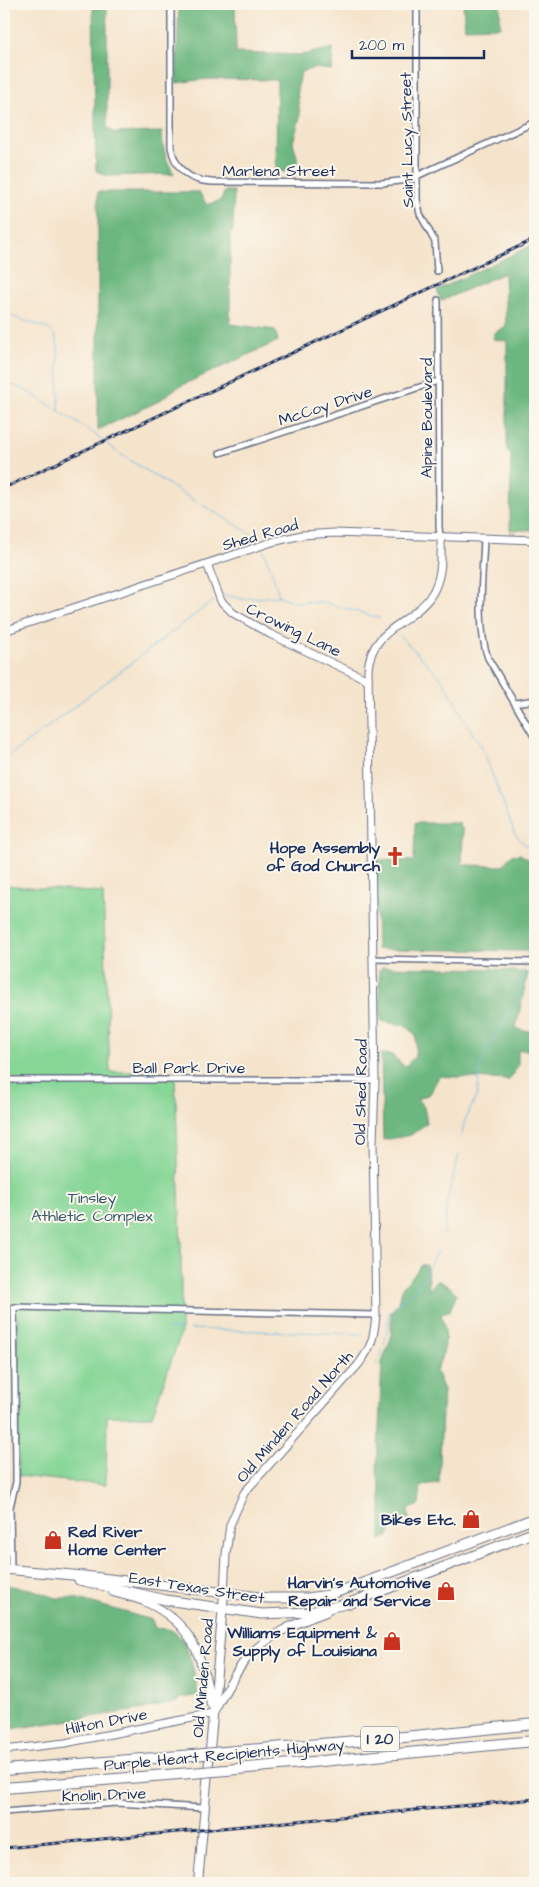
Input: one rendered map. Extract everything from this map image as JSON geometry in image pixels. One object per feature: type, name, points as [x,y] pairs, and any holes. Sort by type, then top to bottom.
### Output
[{"type":"highway","name":"Purple Heart Recipients Highway","points":[[4,1770],[404,1737],[535,1724]]},
{"type":"highway","name":"Purple Heart Recipients Highway","points":[[4,1788],[226,1770],[535,1741]]},
{"type":"main road","name":"East Texas Street","points":[[7,1570],[103,1578],[224,1594],[268,1598],[308,1598],[328,1595],[374,1579],[535,1518]]},
{"type":"main road","name":"East Texas Street","points":[[52,1575],[166,1600],[262,1614],[294,1614],[325,1610],[350,1603],[535,1532]]},
{"type":"main road","points":[[77,1580],[146,1602],[168,1614],[180,1625],[193,1642],[202,1662],[213,1714]]},
{"type":"main road","name":"Old Minden Road","points":[[198,1883],[224,1594]]},
{"type":"main road","points":[[213,1714],[242,1664],[268,1640],[298,1622],[350,1603]]},
{"type":"street","name":"Marlena Street","points":[[171,4],[171,147],[176,164],[188,176],[201,181],[397,182],[417,178],[535,122]]},
{"type":"street","name":"Saint Lucy Street","points":[[417,4],[418,207],[423,221],[435,242],[437,271]]},
{"type":"street","name":"Alpine Boulevard","points":[[438,300],[440,536]]},
{"type":"street","name":"McCoy Drive","points":[[220,453],[438,381]]},
{"type":"street","name":"Shed Road","points":[[4,631],[272,542],[302,535],[334,533],[535,540]]},
{"type":"street","name":"Old Shed Road","points":[[376,1315],[373,1142],[375,1080],[369,664],[378,642],[393,627],[420,609],[433,595],[441,570],[440,536]]},
{"type":"street","points":[[484,538],[482,623],[484,647],[488,658],[535,738]]},
{"type":"street","name":"Crowing Lane","points":[[207,564],[217,594],[232,613],[270,634],[368,680]]},
{"type":"street","points":[[516,703],[535,700]]},
{"type":"street","points":[[372,959],[535,962]]},
{"type":"street","name":"Ball Park Drive","points":[[4,1080],[375,1080]]},
{"type":"street","points":[[7,1570],[10,1508],[16,1482],[14,1307],[376,1315]]},
{"type":"street","name":"Old Minden Road North","points":[[224,1594],[227,1539],[239,1502],[250,1485],[368,1352],[374,1333],[376,1315]]},
{"type":"street","points":[[482,1538],[487,1550]]},
{"type":"street","points":[[374,1579],[379,1592]]},
{"type":"street","name":"Hilton Drive","points":[[4,1750],[65,1743],[213,1714]]},
{"type":"street","name":"Knolin Drive","points":[[4,1812],[117,1803],[204,1808]]},
{"type":"street","points":[[70,1883],[79,1883]]},
{"type":"green space","points":[[179,4],[235,4],[236,53],[302,55],[333,48],[332,70],[314,68],[301,72],[297,90],[300,117],[293,142],[298,161],[293,172],[276,171],[277,80],[206,79],[176,83]]},
{"type":"green space","points":[[463,4],[500,4],[500,27],[465,28]]},
{"type":"green space","points":[[93,7],[107,7],[107,127],[114,133],[162,132],[165,154],[174,174],[107,176],[96,171]]},
{"type":"green space","points":[[225,191],[234,191],[233,232],[230,233],[230,324],[275,330],[278,341],[176,388],[159,401],[98,430],[98,192],[199,192],[207,205],[221,200]]},
{"type":"green space","points":[[535,244],[535,530],[510,530],[511,455],[507,450],[507,341],[493,339],[495,333],[506,326],[504,273],[441,301],[437,290]]},
{"type":"green space","points":[[415,823],[459,823],[463,831],[462,864],[503,866],[511,855],[520,854],[535,863],[535,930],[528,951],[377,949],[375,860],[414,861]]},
{"type":"green space","name":"Tinsley Athletic Complex","points":[[4,885],[103,893],[110,1072],[175,1072],[181,1247],[181,1333],[152,1416],[107,1416],[106,1485],[18,1476],[17,1317],[4,1316]]},
{"type":"green space","points":[[383,967],[496,969],[528,973],[516,1027],[522,1031],[535,1031],[535,1050],[518,1050],[518,1066],[509,1080],[439,1076],[430,1094],[417,1099],[424,1107],[427,1123],[411,1135],[383,1140],[381,1054],[392,1055],[405,1067],[415,1056],[416,1036],[407,1026],[381,1021],[379,970]]},
{"type":"green space","points":[[420,1265],[426,1265],[429,1291],[437,1280],[450,1287],[457,1294],[450,1310],[441,1314],[446,1337],[436,1371],[443,1388],[439,1483],[421,1485],[419,1505],[408,1510],[409,1519],[392,1524],[389,1536],[381,1540],[381,1493],[377,1472],[382,1362],[391,1338],[391,1313],[397,1305],[403,1287]]},
{"type":"green space","points":[[4,1585],[31,1589],[56,1598],[75,1598],[152,1620],[155,1628],[171,1630],[183,1641],[187,1650],[193,1668],[198,1695],[145,1709],[4,1730]]},
{"type":"waterway","points":[[4,314],[49,329],[55,335],[58,347],[59,410]]},
{"type":"waterway","points":[[4,384],[25,390],[45,402],[93,433],[120,454],[237,525],[253,536],[258,543]]},
{"type":"waterway","points":[[263,549],[279,596]]},
{"type":"waterway","points":[[223,595],[243,599],[279,596],[294,602],[323,602],[379,618]]},
{"type":"waterway","points":[[4,760],[214,600]]},
{"type":"waterway","points":[[400,636],[443,680],[474,736],[481,745],[515,834],[535,855]]},
{"type":"waterway","points":[[526,957],[535,932]]},
{"type":"waterway","points":[[461,1138],[465,1120],[477,1095],[482,1060],[514,1004],[521,988],[524,969]]},
{"type":"waterway","points":[[444,1234],[447,1201],[459,1154]]},
{"type":"waterway","points":[[376,1365],[386,1339],[389,1312],[420,1284],[437,1251]]},
{"type":"waterway","points":[[168,1329],[182,1329]]},
{"type":"waterway","points":[[190,1329],[363,1334]]},
{"type":"railway","points":[[4,488],[535,239]]},
{"type":"railway","points":[[4,1848],[535,1799]]},
{"type":"place","name":"Hope Assembly of God Church","points":[[395,856]]},
{"type":"place","name":"Bikes Etc.","points":[[471,1519]]},
{"type":"place","name":"Red River Home Center","points":[[53,1540]]},
{"type":"place","name":"Harvin's Automotive Repair and Service","points":[[446,1591]]},
{"type":"place","name":"Williams Equipment & Supply of Louisiana","points":[[392,1641]]}]
